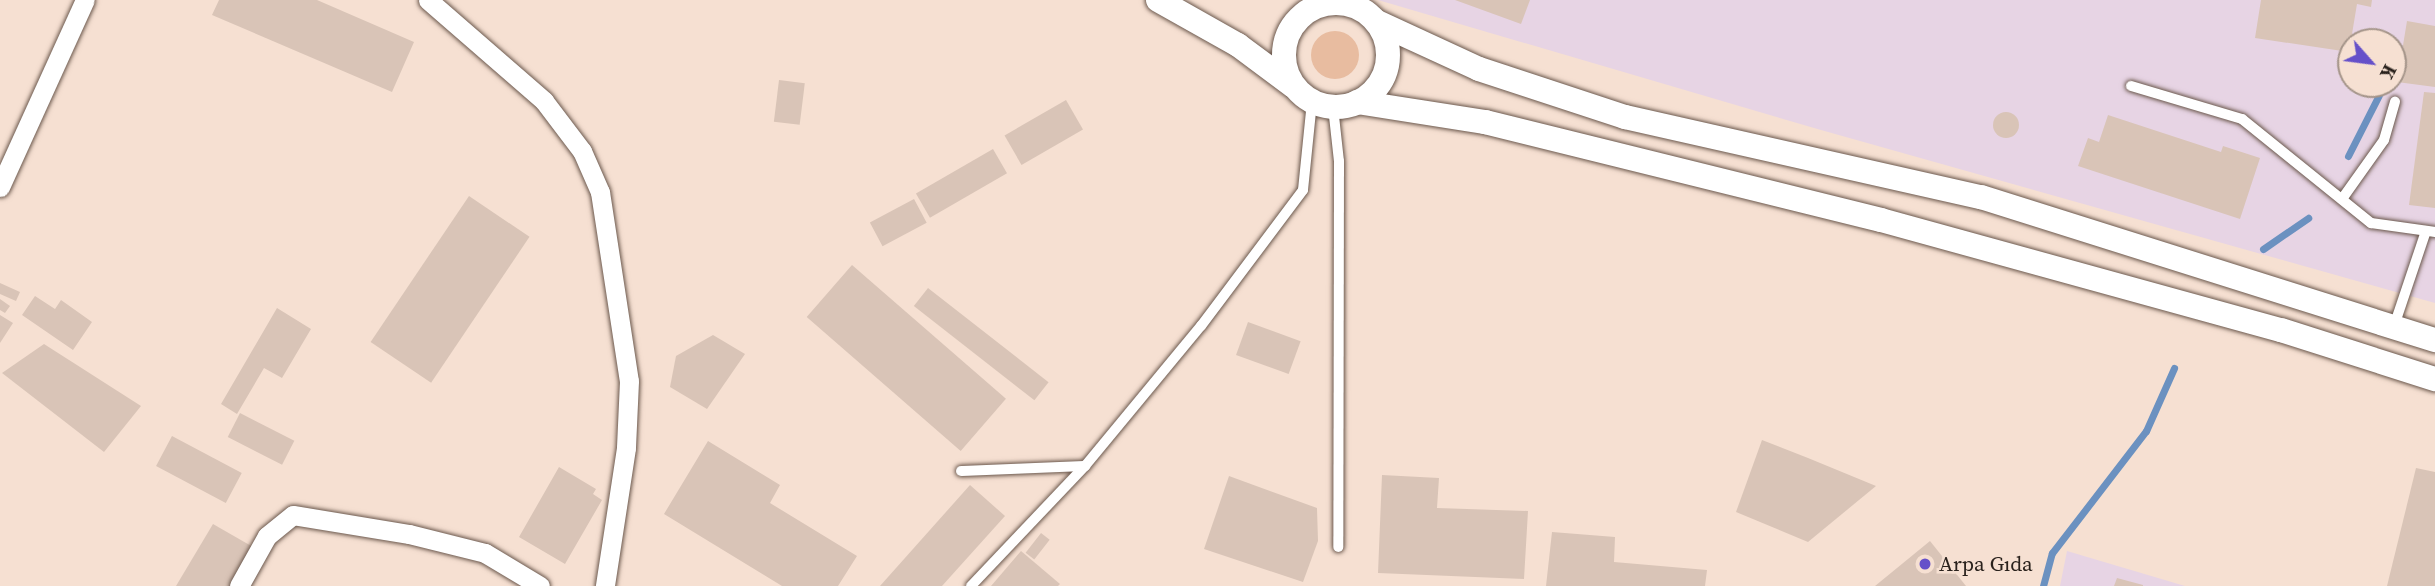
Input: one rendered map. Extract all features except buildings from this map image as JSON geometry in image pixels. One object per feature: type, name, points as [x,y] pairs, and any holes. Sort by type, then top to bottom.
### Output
[{"type":"street","points":[[0,187],[85,0]]},
{"type":"street","points":[[428,0],[544,101],[582,150],[600,192],[629,381],[626,448],[605,586]]},
{"type":"street","points":[[1158,0],[1238,45],[1324,100],[1485,122],[1881,220],[2281,330],[2435,379]]},
{"type":"street","points":[[1377,22],[1384,36],[1386,67],[1375,88],[1324,100],[1287,73],[1285,40],[1305,13],[1338,1],[1479,69],[1601,110],[1981,197],[2435,340]]},
{"type":"street","points":[[239,586],[267,536],[293,515],[409,534],[485,553],[540,586]]},
{"type":"lane","points":[[2131,86],[2242,119],[2371,222],[2430,231],[2394,326]]},
{"type":"lane","points":[[971,586],[1084,466],[1201,326],[1303,190],[1324,100]]},
{"type":"lane","points":[[1324,100],[1339,161],[1338,547]]},
{"type":"lane","points":[[2343,198],[2385,140],[2395,102]]},
{"type":"lane","points":[[961,471],[1084,466]]},
{"type":"shaded area","points":[[1378,0],[2435,0],[2435,303],[1821,130]]},
{"type":"shaded area","points":[[1335,31],[1352,38],[1359,55],[1352,72],[1335,79],[1318,72],[1311,55],[1318,38]]},
{"type":"shaded area","points":[[2067,551],[2185,586],[2060,586]]},
{"type":"waterway","points":[[2348,156],[2377,98]]},
{"type":"waterway","points":[[2263,249],[2308,218]]},
{"type":"waterway","points":[[2043,586],[2052,553],[2146,431],[2174,368]]},
{"type":"place","name":"Arpa Gıda","points":[[1925,564]]}]
